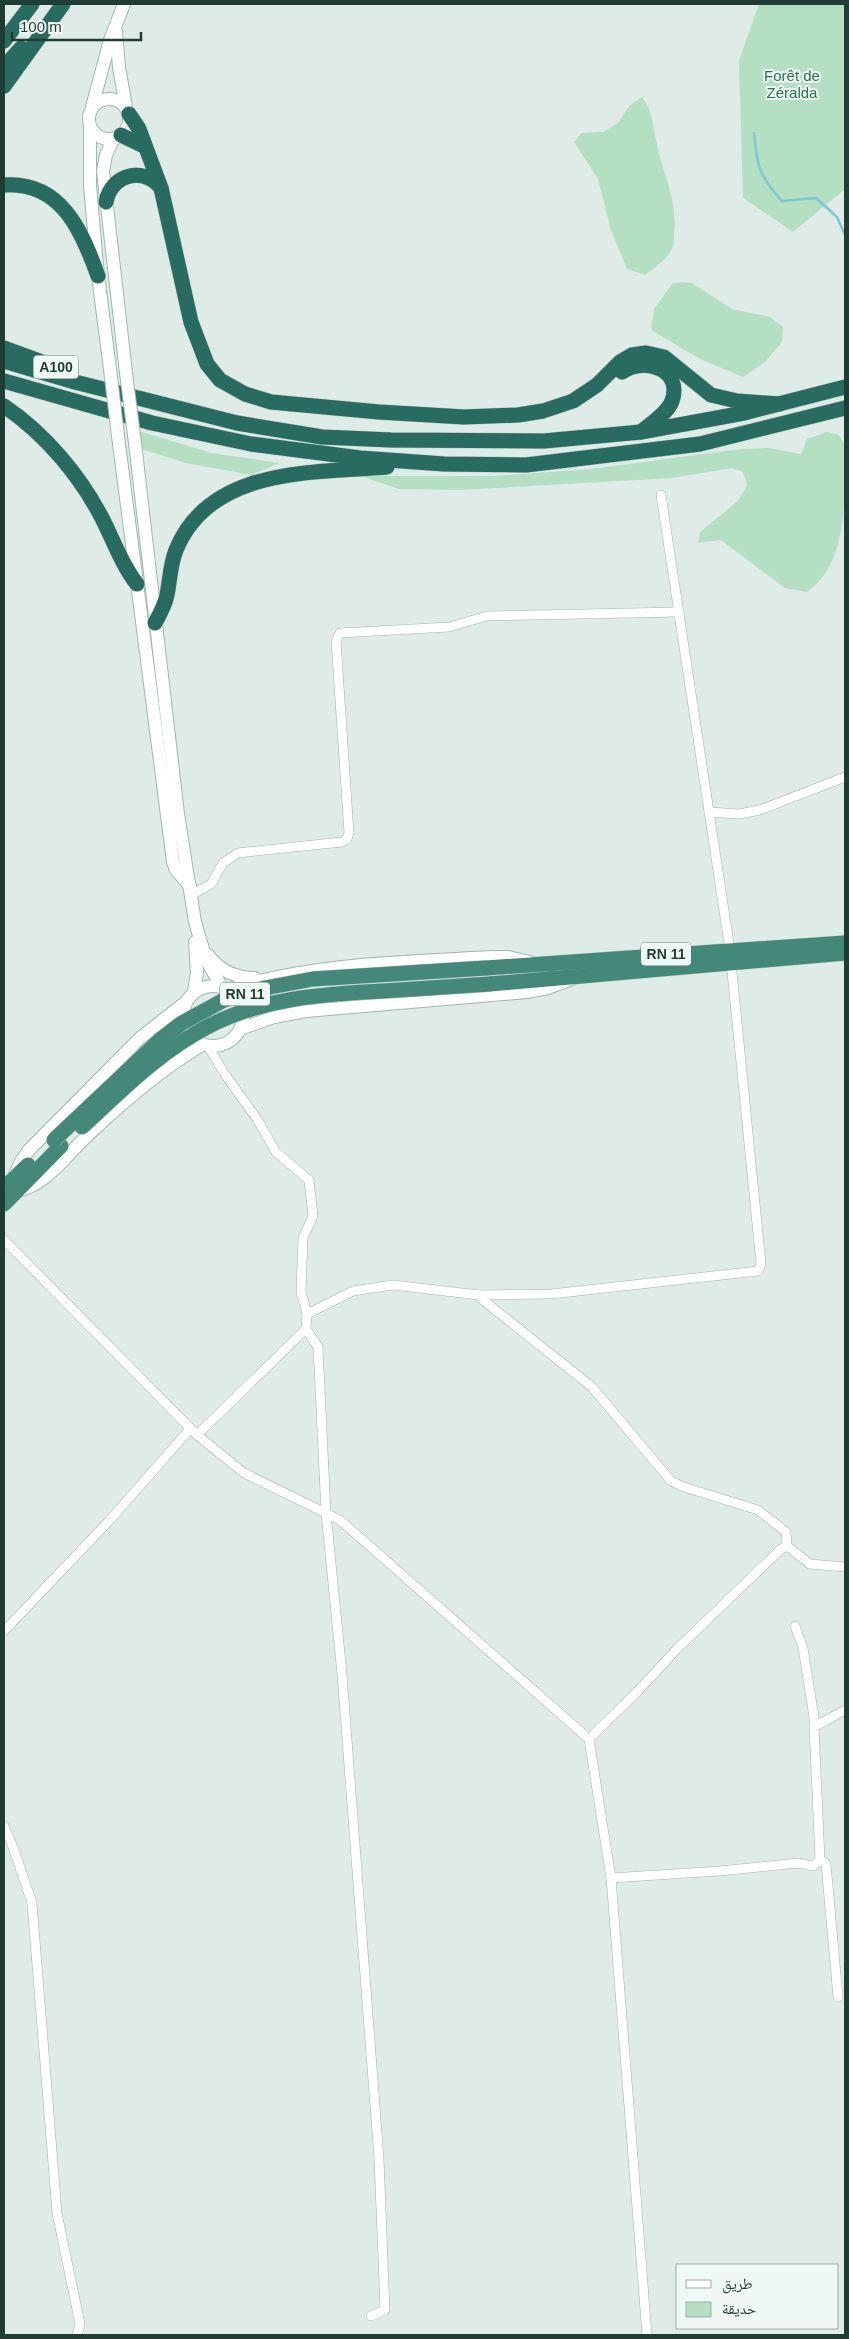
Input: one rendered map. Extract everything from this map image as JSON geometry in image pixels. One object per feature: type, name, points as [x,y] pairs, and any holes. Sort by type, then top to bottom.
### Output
[{"type":"highway","points":[[4,30],[31,4]]},
{"type":"highway","points":[[4,41],[31,4]]},
{"type":"highway","points":[[4,67],[56,4]]},
{"type":"highway","points":[[4,86],[63,4]]},
{"type":"highway","points":[[128,110],[139,129],[161,188],[191,322],[207,364],[216,377],[246,394],[271,402],[410,415],[518,415],[550,409],[573,400],[597,385],[620,362],[632,355],[646,353],[658,355],[669,360],[691,381],[711,395],[737,401],[779,404]]},
{"type":"highway","points":[[117,137],[144,146]]},
{"type":"highway","points":[[106,202],[109,192],[115,183],[129,176],[139,175],[149,178],[161,188]]},
{"type":"highway","points":[[4,185],[27,187],[44,194],[62,207],[82,236],[98,276]]},
{"type":"highway","points":[[191,322],[192,339],[203,369],[212,383],[220,390],[262,408],[368,420],[438,424],[534,423],[570,414],[593,399],[628,368],[650,364],[659,368],[668,377],[673,390],[672,398],[666,411],[641,432]]},
{"type":"highway","name":"A100","points":[[4,348],[88,378],[107,390]]},
{"type":"highway","points":[[4,361],[107,390],[237,423],[322,437],[391,440],[544,441],[641,432],[692,424],[845,388]]},
{"type":"highway","points":[[4,381],[152,423],[251,444],[360,458],[444,464],[526,465],[700,444],[845,408]]},
{"type":"highway","points":[[4,406],[45,440],[65,462],[95,505],[126,568],[137,584]]},
{"type":"highway","points":[[155,623],[165,602],[172,563],[184,532],[198,515],[234,489],[274,478],[444,464]]},
{"type":"highway","name":"RN 11","points":[[4,1204],[11,1186],[58,1143],[168,1051],[206,1027],[270,1003],[314,996],[575,977],[845,943]]},
{"type":"highway","name":"RN 11","points":[[58,1143],[161,1039],[182,1023],[224,1000],[265,988],[313,980],[533,963],[845,953]]},
{"type":"main road","points":[[124,4],[116,24],[89,116],[90,186],[98,276],[173,862],[190,891]]},
{"type":"main road","points":[[116,24],[117,52],[129,124],[117,137],[104,163],[106,202],[155,623],[195,922],[210,966],[225,989],[240,1004],[243,1016],[240,1029],[227,1043],[205,1045],[192,1037],[184,1027],[183,1014],[197,973],[195,922]]},
{"type":"main road","points":[[92,107],[99,101],[109,98],[118,100],[128,110]]},
{"type":"main road","points":[[90,126],[102,138],[117,137]]},
{"type":"main road","points":[[201,944],[217,965],[231,974],[244,978],[268,978]]},
{"type":"main road","name":"RN 11","points":[[225,989],[268,978],[358,966],[492,956],[508,957],[533,963]]},
{"type":"main road","name":"RN 11","points":[[240,1029],[290,1013],[539,990],[558,985],[575,977]]},
{"type":"main road","points":[[190,997],[210,986],[225,989]]},
{"type":"main road","name":"RN 11","points":[[190,997],[140,1038],[29,1150],[20,1161],[11,1186],[28,1188],[39,1182],[88,1135],[150,1081],[179,1059],[205,1045]]},
{"type":"street","points":[[307,1314],[353,1291],[393,1285],[479,1295],[551,1294],[753,1273],[759,1269],[761,1264],[730,956],[661,495]]},
{"type":"street","points":[[190,891],[211,884],[223,863],[238,854],[342,842],[347,839],[349,833],[336,638],[340,633],[450,627],[486,616],[679,612]]},
{"type":"street","points":[[709,812],[739,814],[760,810],[845,777]]},
{"type":"street","points":[[205,1045],[257,1119],[273,1147],[309,1180],[313,1216],[303,1238],[301,1292],[307,1314],[306,1328],[318,1347],[326,1513],[342,1674],[379,2159],[385,2310],[371,2316]]},
{"type":"street","points":[[4,1240],[197,1436],[244,1473],[340,1520],[588,1739],[611,1878],[647,2335]]},
{"type":"street","points":[[479,1295],[482,1300],[592,1387],[671,1481],[684,1488],[758,1510],[786,1532],[787,1546],[810,1564],[845,1567]]},
{"type":"street","points":[[197,1436],[306,1328]]},
{"type":"street","points":[[4,1631],[109,1521],[190,1428]]},
{"type":"street","points":[[588,1739],[637,1692],[677,1649],[787,1546]]},
{"type":"street","points":[[795,1626],[803,1648],[814,1717],[820,1863],[838,1997]]},
{"type":"street","points":[[814,1727],[845,1710]]},
{"type":"street","points":[[4,1826],[32,1903],[57,2213],[80,2324],[77,2335]]},
{"type":"street","points":[[611,1878],[720,1871],[798,1863],[820,1863]]},
{"type":"green space","name":"Forêt de Zéralda","points":[[759,4],[845,4],[845,189],[793,232],[743,198],[739,61]]},
{"type":"green space","points":[[642,97],[652,117],[659,152],[672,198],[675,222],[674,242],[670,253],[645,275],[627,269],[611,230],[598,179],[574,142],[582,133],[603,132],[618,123],[629,106]]},
{"type":"green space","points":[[681,282],[692,283],[732,309],[770,317],[783,327],[782,342],[765,362],[743,377],[700,359],[651,330],[654,309],[672,284]]},
{"type":"green space","points":[[138,431],[212,453],[280,463],[251,475],[186,463],[141,449]]},
{"type":"green space","points":[[827,432],[839,435],[845,445],[842,526],[831,564],[821,579],[807,592],[785,588],[721,540],[698,543],[700,532],[738,501],[747,485],[743,472],[732,468],[672,478],[459,490],[399,489],[361,476],[493,476],[591,469],[741,449],[769,448],[801,454],[807,439]]},
{"type":"waterway","points":[[754,133],[756,154],[761,170],[768,184],[782,201],[816,198],[837,217],[845,235]]}]
